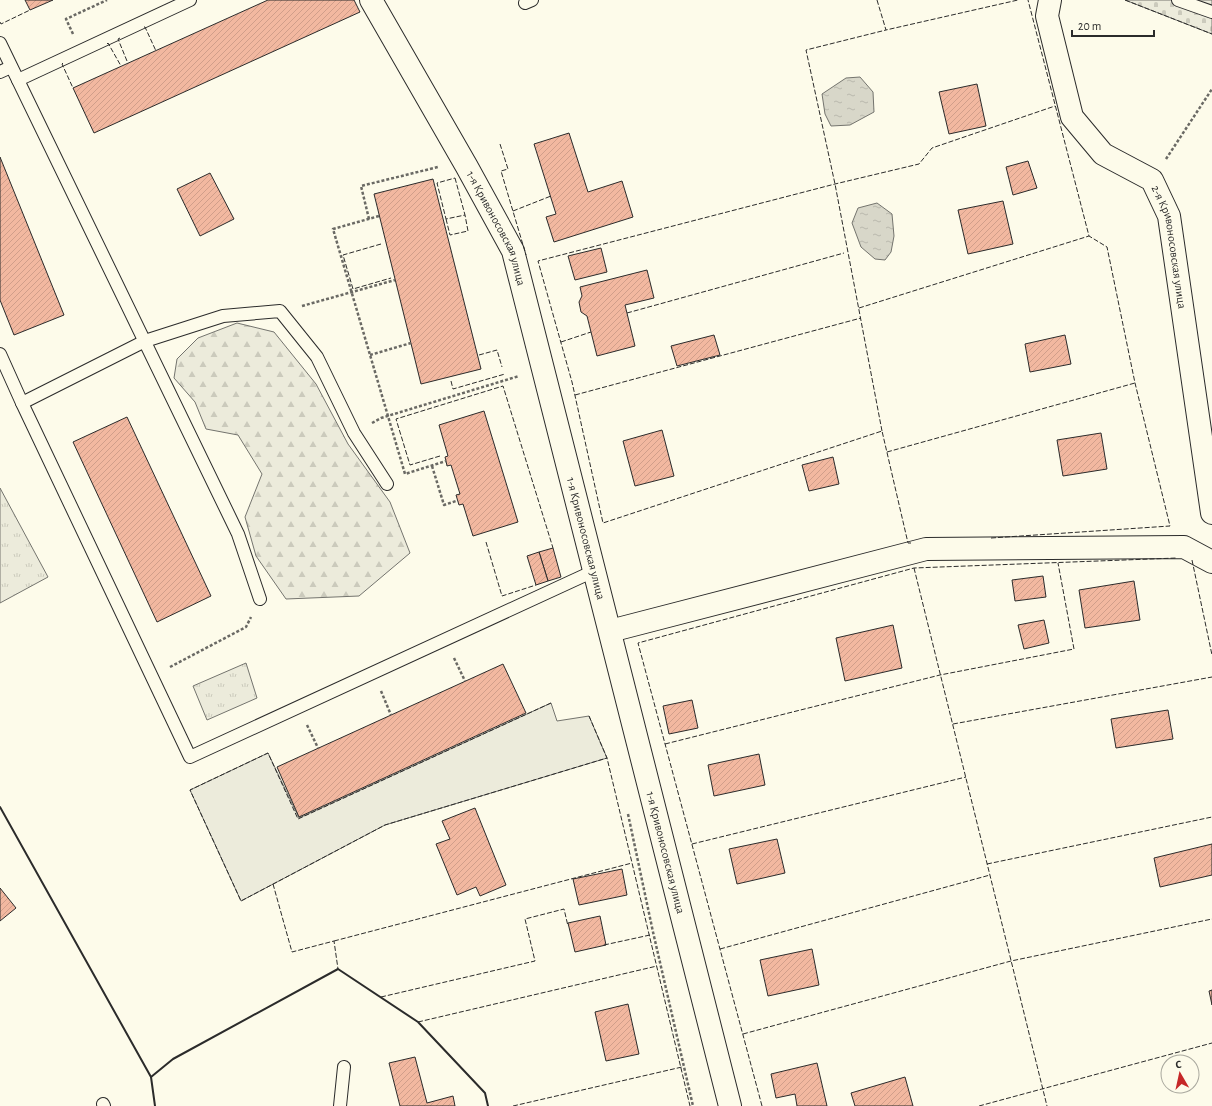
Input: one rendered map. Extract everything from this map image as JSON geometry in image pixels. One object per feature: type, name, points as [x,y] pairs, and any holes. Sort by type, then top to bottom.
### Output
[{"type":"street","name":"1-я Кривоносовская улица","points":[[371,0],[467,167],[513,251],[730,1106]]},
{"type":"street","name":"2-я Кривоносовская улица","points":[[1050,0],[1047,16],[1072,116],[1103,154],[1152,180],[1169,216],[1212,513]]},
{"type":"street","points":[[610,631],[926,549],[1184,547],[1212,562]]},
{"type":"lane","points":[[18,80],[190,0]]},
{"type":"lane","points":[[1178,0],[1212,12]]},
{"type":"lane","points":[[0,43],[238,534],[260,599]]},
{"type":"lane","points":[[0,72],[11,67]]},
{"type":"lane","points":[[22,403],[144,341],[223,316],[280,311],[317,357],[354,433],[387,484]]},
{"type":"lane","points":[[0,354],[190,757],[594,570]]},
{"type":"lane","points":[[340,1106],[344,1067]]},
{"type":"path","points":[[81,51],[66,19],[107,0]]},
{"type":"path","points":[[1152,180],[1212,89]]},
{"type":"path","points":[[369,219],[361,186],[442,166]]},
{"type":"path","points":[[379,216],[333,230],[405,474],[446,461]]},
{"type":"path","points":[[280,311],[352,293],[395,280]]},
{"type":"path","points":[[370,355],[411,343]]},
{"type":"path","points":[[388,416],[523,375]]},
{"type":"path","points":[[432,466],[444,505],[456,501]]},
{"type":"path","points":[[152,676],[246,627],[260,599]]},
{"type":"path","points":[[446,638],[465,681]]},
{"type":"path","points":[[372,672],[392,715]]},
{"type":"green space","points":[[1125,0],[1212,0],[1212,34]]},
{"type":"green space","points":[[237,323],[274,332],[316,384],[348,444],[390,502],[410,553],[359,596],[286,599],[256,556],[245,517],[262,474],[238,435],[206,429],[195,402],[174,378],[177,359],[198,338]]},
{"type":"green space","points":[[0,488],[48,577],[0,603]]},
{"type":"green space","points":[[246,663],[257,698],[207,720],[193,686]]},
{"type":"green space","points":[[551,703],[557,721],[589,716],[607,758],[385,825],[241,901],[190,790],[268,753],[299,818]]},
{"type":"water","points":[[860,77],[873,92],[874,112],[850,125],[831,126],[825,114],[822,94],[846,78]]},
{"type":"water","points":[[877,203],[892,214],[894,236],[891,252],[885,260],[875,259],[861,247],[852,223],[858,208]]},
{"type":"building","points":[[25,0],[53,0],[30,10]]},
{"type":"building","points":[[268,0],[354,0],[360,12],[94,133],[73,88]]},
{"type":"building","points":[[977,84],[986,126],[949,134],[939,92]]},
{"type":"building","points":[[569,133],[588,192],[622,181],[633,217],[554,242],[546,217],[556,214],[534,144]]},
{"type":"building","points":[[0,157],[64,315],[14,335],[0,300]]},
{"type":"building","points":[[1028,161],[1037,188],[1013,195],[1006,167]]},
{"type":"building","points":[[210,173],[234,219],[200,236],[177,189]]},
{"type":"building","points":[[433,179],[481,369],[421,384],[374,194]]},
{"type":"building","points":[[1003,201],[1013,244],[968,254],[958,210]]},
{"type":"building","points":[[601,248],[607,272],[575,280],[568,256]]},
{"type":"building","points":[[647,270],[654,298],[625,305],[635,346],[597,356],[587,316],[581,312],[579,302],[582,296],[580,287]]},
{"type":"building","points":[[714,335],[720,355],[677,366],[671,346]]},
{"type":"building","points":[[1065,335],[1071,364],[1030,372],[1025,344]]},
{"type":"building","points":[[484,411],[518,522],[473,536],[463,504],[459,505],[456,495],[460,494],[451,465],[447,466],[445,457],[448,456],[439,425]]},
{"type":"building","points":[[127,417],[211,596],[157,622],[73,442]]},
{"type":"building","points":[[662,430],[674,476],[635,486],[623,441]]},
{"type":"building","points":[[1101,433],[1107,469],[1063,476],[1057,440]]},
{"type":"building","points":[[833,457],[839,484],[809,491],[802,465]]},
{"type":"building","points":[[553,548],[561,577],[548,581],[539,552]]},
{"type":"building","points":[[539,552],[548,581],[536,585],[527,556]]},
{"type":"building","points":[[1043,576],[1046,597],[1015,601],[1012,580]]},
{"type":"building","points":[[1134,581],[1140,620],[1085,628],[1079,590]]},
{"type":"building","points":[[1044,620],[1049,643],[1024,649],[1018,625]]},
{"type":"building","points":[[893,625],[902,668],[845,681],[836,638]]},
{"type":"building","points":[[503,664],[526,713],[299,817],[277,767]]},
{"type":"building","points":[[692,700],[698,728],[669,734],[663,706]]},
{"type":"building","points":[[1168,710],[1173,739],[1116,748],[1111,719]]},
{"type":"building","points":[[759,754],[765,785],[714,796],[708,765]]},
{"type":"building","points":[[475,808],[506,885],[480,896],[476,887],[457,895],[436,844],[450,839],[442,821]]},
{"type":"building","points":[[777,839],[785,873],[737,884],[729,849]]},
{"type":"building","points":[[1212,844],[1212,875],[1160,887],[1154,858]]},
{"type":"building","points":[[622,869],[627,895],[579,905],[573,879]]},
{"type":"building","points":[[0,888],[16,908],[0,921]]},
{"type":"building","points":[[600,916],[606,945],[575,952],[568,923]]},
{"type":"building","points":[[812,949],[819,985],[768,996],[760,960]]},
{"type":"building","points":[[1212,990],[1212,1005],[1209,991]]},
{"type":"building","points":[[628,1004],[639,1054],[606,1061],[595,1012]]},
{"type":"building","points":[[415,1057],[427,1103],[453,1096],[455,1106],[400,1106],[389,1063]]},
{"type":"building","points":[[817,1063],[827,1106],[797,1106],[795,1094],[776,1098],[771,1074]]},
{"type":"building","points":[[905,1077],[913,1106],[855,1106],[851,1093]]},
{"type":"fence","points":[[877,0],[886,30],[1018,0]]},
{"type":"fence","points":[[991,538],[1170,526],[1135,383],[1107,247],[1089,236],[1028,0]]},
{"type":"fence","points":[[1125,0],[1212,34]]},
{"type":"fence","points":[[0,22],[1,24],[30,10]]},
{"type":"fence","points":[[144,27],[156,51]]},
{"type":"fence","points":[[882,431],[835,184],[806,50],[886,30]]},
{"type":"fence","points":[[120,38],[118,39],[127,61]]},
{"type":"fence","points":[[107,44],[108,43],[121,66]]},
{"type":"fence","points":[[63,63],[62,64],[73,88]]},
{"type":"fence","points":[[911,543],[908,543],[882,431],[603,523],[572,382],[538,261],[835,184],[919,164],[932,148],[1055,106]]},
{"type":"fence","points":[[500,144],[508,169],[501,171],[526,255]]},
{"type":"fence","points":[[455,178],[465,215],[446,219],[437,183],[455,178]]},
{"type":"fence","points":[[513,211],[551,196]]},
{"type":"fence","points":[[446,219],[450,235],[468,231],[465,215]]},
{"type":"fence","points":[[859,308],[1089,236]]},
{"type":"fence","points":[[381,244],[343,255],[353,289],[391,278]]},
{"type":"fence","points":[[627,313],[844,253]]},
{"type":"fence","points":[[575,395],[861,318]]},
{"type":"fence","points":[[561,342],[591,332]]},
{"type":"fence","points":[[479,355],[497,350],[502,367]]},
{"type":"fence","points":[[451,381],[453,389],[505,374]]},
{"type":"fence","points":[[887,452],[1135,383]]},
{"type":"fence","points":[[440,456],[410,465],[396,419],[503,386],[553,548]]},
{"type":"fence","points":[[486,542],[502,596],[536,585]]},
{"type":"fence","points":[[762,1106],[638,643],[914,568],[1177,558]]},
{"type":"fence","points":[[1192,560],[1212,655]]},
{"type":"fence","points":[[665,744],[940,675],[1074,649],[1058,563]]},
{"type":"fence","points":[[914,568],[1047,1106]]},
{"type":"fence","points":[[953,724],[1212,677]]},
{"type":"fence","points":[[551,703],[298,819],[268,753],[190,790],[241,901],[385,825],[607,758]]},
{"type":"fence","points":[[589,716],[607,758],[690,1106]]},
{"type":"fence","points":[[692,844],[966,777]]},
{"type":"fence","points":[[987,864],[1212,817]]},
{"type":"fence","points":[[334,941],[632,863]]},
{"type":"fence","points":[[720,949],[990,875]]},
{"type":"fence","points":[[273,884],[292,952],[334,941],[338,969]]},
{"type":"fence","points":[[381,997],[535,961],[525,919],[564,909],[568,926]]},
{"type":"fence","points":[[743,1034],[1011,961],[1212,919]]},
{"type":"fence","points":[[604,945],[650,935]]},
{"type":"fence","points":[[418,1022],[657,966]]},
{"type":"fence","points":[[979,1106],[1212,1043]]},
{"type":"fence","points":[[513,1106],[682,1067]]},
{"type":"wall","points":[[0,807],[151,1077],[155,1106]]},
{"type":"wall","points":[[151,1077],[173,1059],[338,969],[418,1022],[485,1093],[488,1106]]}]
